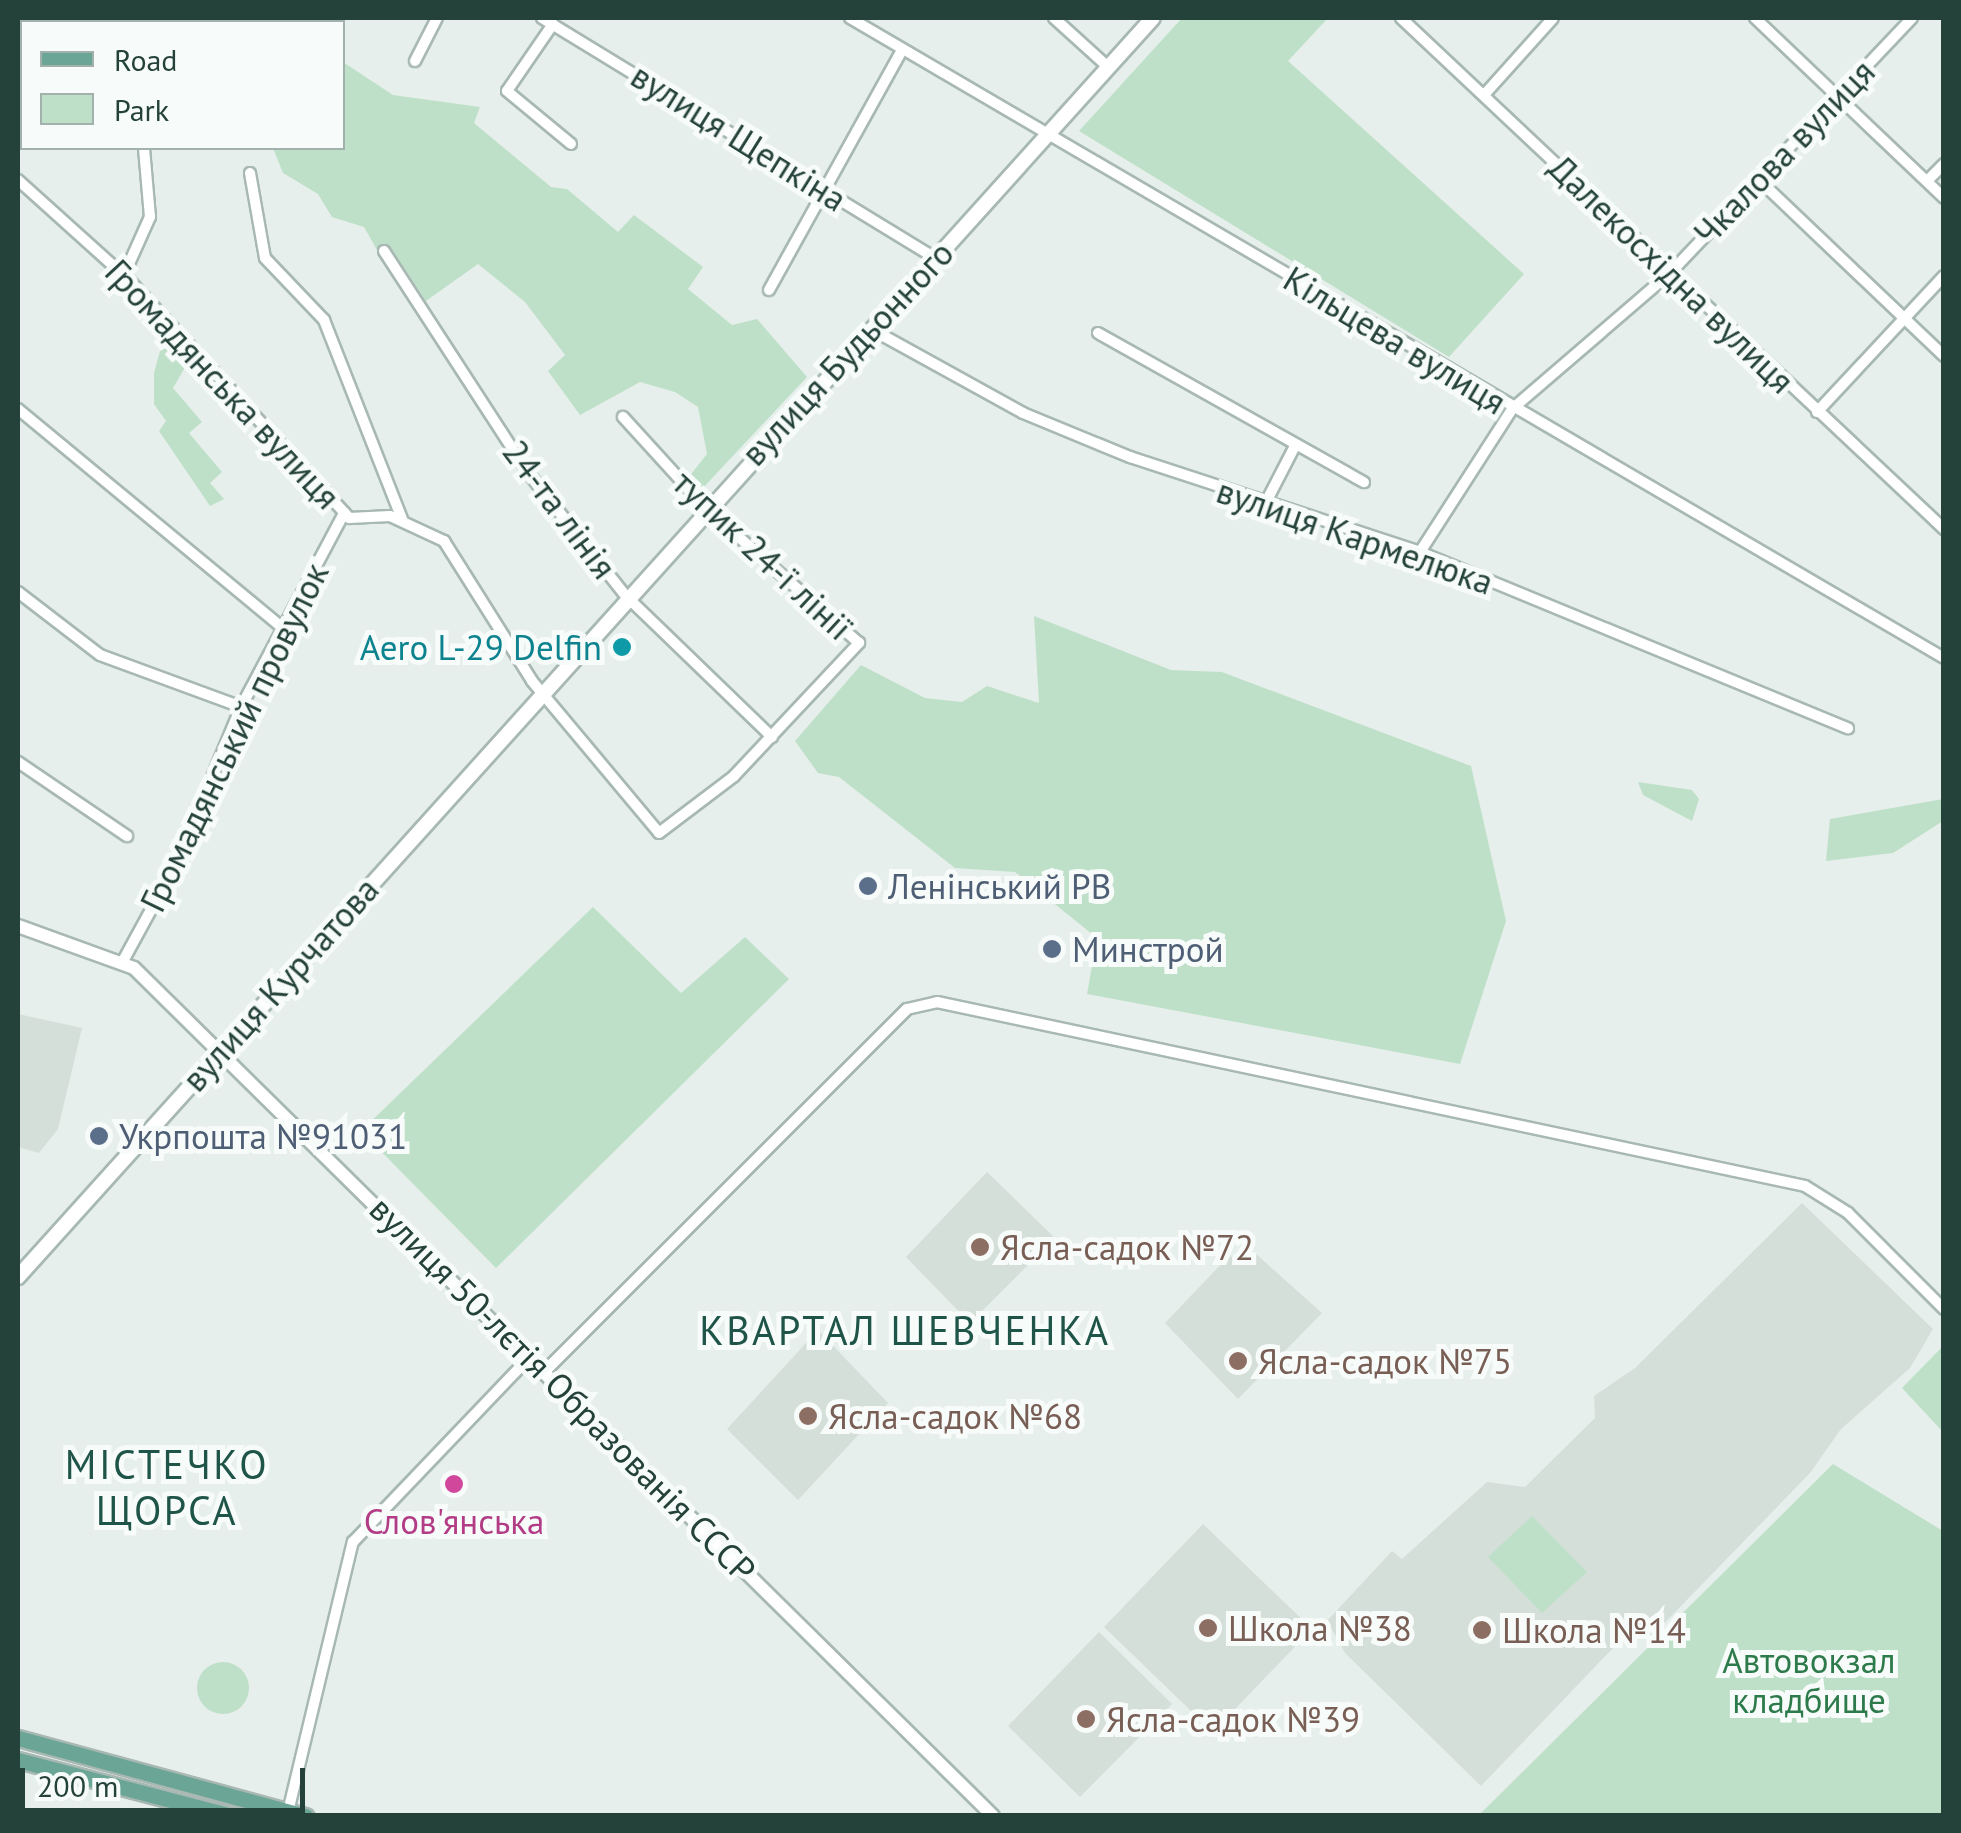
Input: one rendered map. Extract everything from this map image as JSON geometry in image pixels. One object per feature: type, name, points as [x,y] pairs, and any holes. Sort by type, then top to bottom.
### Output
[{"type":"main road","name":"вулиця Будьонного","points":[[541,690],[1153,18]]},
{"type":"main road","name":"вулиця Курчатова","points":[[18,1277],[541,690]]},
{"type":"main road","points":[[18,1738],[306,1816]]},
{"type":"main road","points":[[18,1760],[231,1816]]},
{"type":"street","points":[[415,61],[437,18]]},
{"type":"street","name":"вулиця Щепкіна","points":[[542,18],[935,258]]},
{"type":"street","name":"Кільцева вулиця","points":[[850,18],[900,54],[960,77],[1046,135],[1944,658]]},
{"type":"street","points":[[1054,18],[1108,67]]},
{"type":"street","name":"Далекосхідна вулиця","points":[[1402,18],[1944,529]]},
{"type":"street","points":[[1484,95],[1553,18]]},
{"type":"street","points":[[1755,18],[1944,198]]},
{"type":"street","name":"Чкалова вулиця","points":[[1420,552],[1512,409],[1670,272],[1912,18]]},
{"type":"street","points":[[553,24],[508,91],[571,144]]},
{"type":"street","points":[[769,290],[900,54]]},
{"type":"street","points":[[124,275],[150,217],[144,150]]},
{"type":"street","points":[[1927,181],[1944,164]]},
{"type":"street","points":[[250,173],[265,258],[324,320],[402,519]]},
{"type":"street","name":"Громадянська вулиця","points":[[18,180],[124,275],[344,513],[402,519],[444,541],[541,690],[659,834],[772,737]]},
{"type":"street","points":[[1758,180],[1944,356]]},
{"type":"street","name":"24-та лінія","points":[[384,252],[526,470],[626,596],[772,737]]},
{"type":"street","points":[[1817,412],[1944,276]]},
{"type":"street","name":"вулиця Кармелюка","points":[[870,329],[1024,413],[1265,504],[1420,552],[1848,728]]},
{"type":"street","points":[[1098,334],[1364,482]]},
{"type":"street","points":[[18,409],[284,629]]},
{"type":"street","name":"тупик 24-ї лінії","points":[[623,417],[706,507],[859,643],[772,737]]},
{"type":"street","points":[[1265,504],[1295,446]]},
{"type":"street","name":"Громадянський провулок","points":[[123,961],[170,876],[240,708],[344,513]]},
{"type":"street","points":[[18,592],[100,655],[240,708]]},
{"type":"street","points":[[18,762],[127,836]]},
{"type":"street","name":"вулиця 50-лєтія Образованія СССР","points":[[18,926],[123,961],[221,1051],[991,1815]]},
{"type":"street","points":[[544,1372],[907,1009],[937,1002],[1805,1186],[1848,1213],[1944,1309]]},
{"type":"street","points":[[288,1812],[353,1542],[530,1357]]},
{"type":"shaded area","points":[[18,1014],[82,1028],[58,1129],[39,1153],[18,1147]]},
{"type":"shaded area","name":"Ясла-садок №72","points":[[987,1172],[1055,1238],[970,1323],[906,1257]]},
{"type":"shaded area","points":[[1802,1203],[1933,1329],[1910,1368],[1841,1429],[1810,1473],[1651,1637],[1636,1624],[1481,1786],[1345,1653],[1327,1621],[1392,1551],[1402,1559],[1487,1482],[1525,1487],[1595,1418],[1594,1396],[1635,1368]]},
{"type":"shaded area","name":"Ясла-садок №75","points":[[1256,1254],[1322,1313],[1238,1399],[1165,1323],[1228,1257]]},
{"type":"shaded area","name":"Ясла-садок №68","points":[[818,1330],[888,1403],[798,1500],[727,1429]]},
{"type":"shaded area","name":"Школа №38","points":[[1203,1524],[1312,1629],[1213,1732],[1104,1627]]},
{"type":"shaded area","name":"Ясла-садок №39","points":[[1099,1632],[1172,1704],[1080,1797],[1008,1726]]},
{"type":"green space","points":[[115,18],[277,20],[116,20]]},
{"type":"green space","points":[[1182,18],[1328,18],[1288,61],[1524,274],[1449,357],[1079,131]]},
{"type":"green space","points":[[345,63],[393,95],[480,107],[474,123],[551,187],[567,189],[618,232],[634,215],[703,267],[688,289],[732,325],[757,319],[807,377],[700,491],[688,478],[707,454],[698,407],[675,392],[640,382],[580,415],[548,371],[565,355],[525,302],[478,264],[426,301],[389,245],[377,250],[364,227],[332,217],[318,194],[283,173],[274,150],[345,150]]},
{"type":"green space","points":[[173,345],[188,362],[173,388],[202,422],[189,433],[222,472],[210,483],[224,499],[210,506],[159,431],[166,421],[154,404],[154,373],[160,351]]},
{"type":"green space","points":[[1034,616],[1171,670],[1222,672],[1471,766],[1506,921],[1460,1064],[1087,994],[1097,938],[1015,872],[955,868],[839,777],[818,773],[795,741],[861,665],[925,698],[962,702],[987,686],[1039,703]]},
{"type":"green space","points":[[1638,782],[1692,790],[1699,799],[1692,821],[1643,795]]},
{"type":"green space","points":[[1943,799],[1943,821],[1893,853],[1826,861],[1830,819]]},
{"type":"green space","points":[[593,907],[681,993],[745,937],[789,979],[496,1268],[361,1131]]},
{"type":"green space","points":[[1943,1346],[1943,1432],[1902,1388]]},
{"type":"green space","name":"Автовокзал кладбище","points":[[1833,1464],[1943,1531],[1943,1815],[1479,1815]]},
{"type":"green space","points":[[1532,1516],[1587,1572],[1542,1613],[1488,1557]]},
{"type":"green space","points":[[223,1662],[242,1669],[249,1688],[242,1707],[223,1714],[204,1707],[197,1688],[204,1669]]},
{"type":"place","name":"Aero L-29 Delfin","points":[[622,647]]},
{"type":"place","name":"Ленінський РВ","points":[[868,886]]},
{"type":"place","name":"Минстрой","points":[[1052,949]]},
{"type":"place","name":"Укрпошта №91031","points":[[99,1136]]},
{"type":"place","name":"Ясла-садок №72","points":[[980,1247]]},
{"type":"place","name":"Ясла-садок №75","points":[[1238,1361]]},
{"type":"place","name":"Ясла-садок №68","points":[[808,1416]]},
{"type":"place","name":"Слов'янська","points":[[454,1484]]},
{"type":"place","name":"Школа №38","points":[[1208,1628]]},
{"type":"place","name":"Школа №14","points":[[1482,1630]]},
{"type":"place","name":"Ясла-садок №39","points":[[1086,1719]]},
{"type":"district","name":"КВАРТАЛ ШЕВЧЕНКА","points":[[905,1330]]},
{"type":"district","name":"МІСТЕЧКО ЩОРСА","points":[[167,1487]]}]
